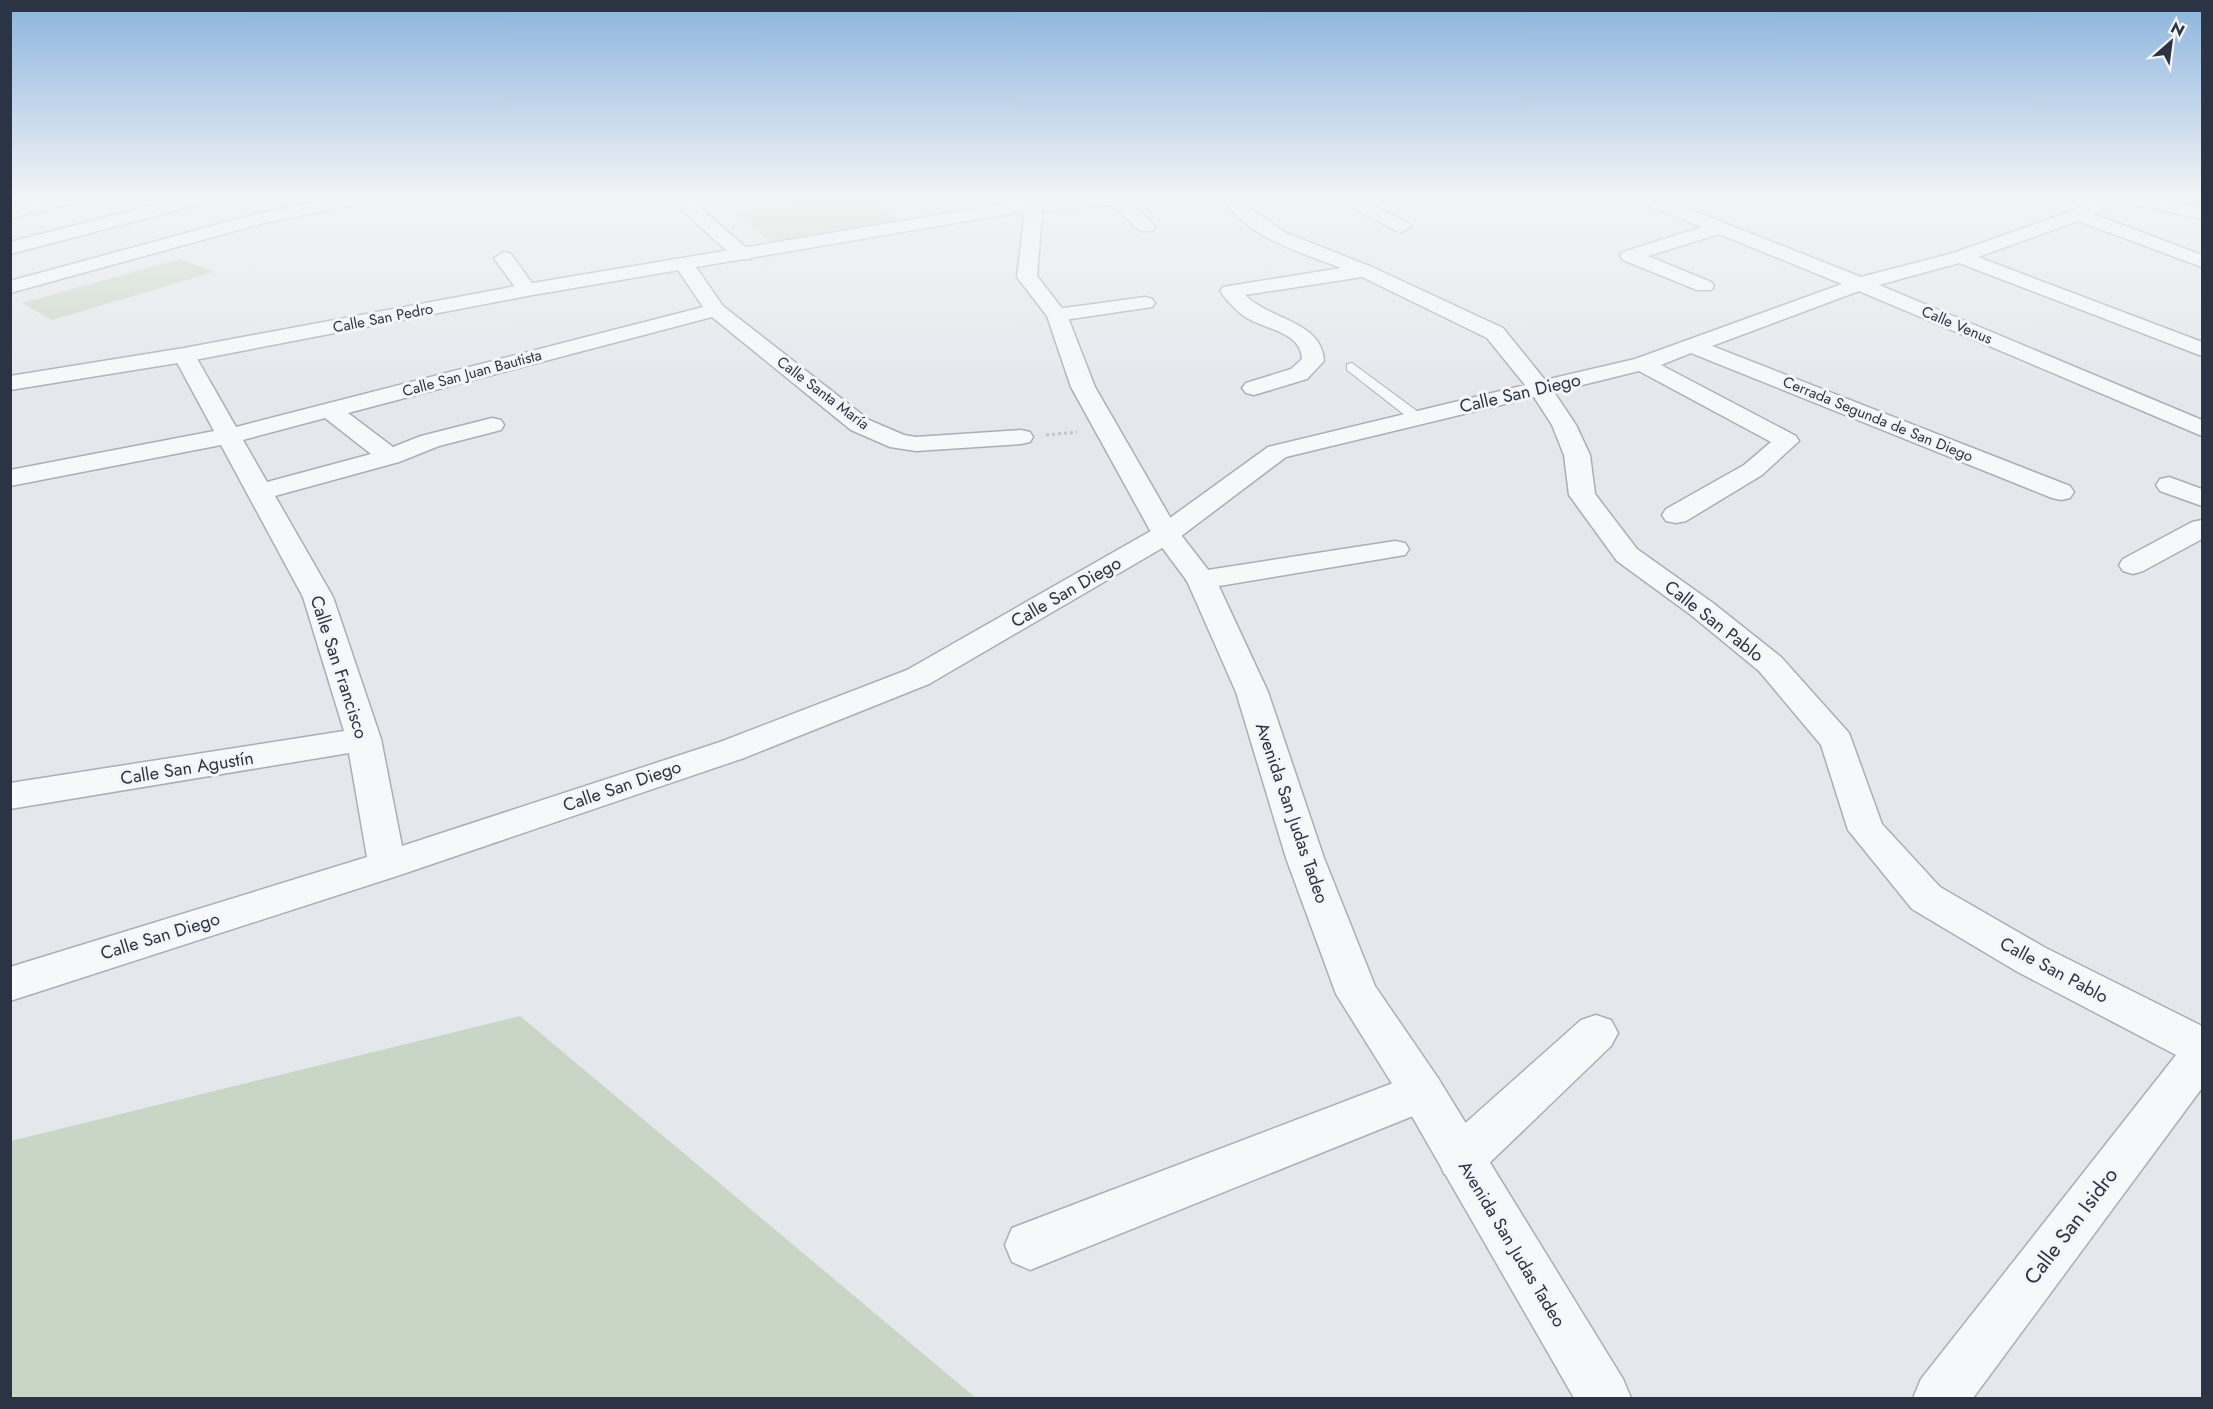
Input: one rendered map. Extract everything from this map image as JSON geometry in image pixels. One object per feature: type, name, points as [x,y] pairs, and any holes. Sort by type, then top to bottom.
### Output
[{"type":"street","points":[[10,287],[88,263]]},
{"type":"street","points":[[507,263],[527,290]]},
{"type":"street","name":"Calle San Pedro","points":[[10,383],[184,355],[527,290],[692,263]]},
{"type":"street","name":"Avenida San Judas Tadeo","points":[[1027,263],[1027,277],[1057,315],[1083,387],[1166,534],[1201,580],[1252,692],[1305,858],[1357,994],[1422,1092],[1604,1398]]},
{"type":"street","name":"Calle San Pablo","points":[[1344,263],[1495,333],[1540,389],[1564,425],[1576,455],[1582,495],[1627,555],[1702,609],[1770,664],[1837,741],[1866,830],[1926,898],[2030,959],[2202,1047]]},
{"type":"street","points":[[1647,263],[1704,286]]},
{"type":"street","name":"Calle Venus","points":[[1807,263],[2202,429]]},
{"type":"street","name":"Calle San Diego","points":[[10,984],[387,865],[732,750],[918,677],[1166,534],[1277,452],[1642,364],[1860,284],[1939,263]]},
{"type":"street","points":[[1975,263],[2202,349]]},
{"type":"street","name":"Calle Santa María","points":[[684,264],[716,310],[860,425],[899,442],[916,444],[1021,436]]},
{"type":"street","points":[[1254,388],[1299,374],[1313,361],[1314,350],[1309,340],[1254,313],[1230,291],[1365,271]]},
{"type":"street","points":[[1057,315],[1145,303]]},
{"type":"street","name":"Calle San Juan Bautista","points":[[10,478],[229,436],[716,310]]},
{"type":"street","name":"Cerrada Segunda de San Diego","points":[[1695,346],[2061,492]]},
{"type":"street","name":"Calle San Francisco","points":[[184,355],[318,597],[364,739],[387,865]]},
{"type":"street","points":[[1642,364],[1787,441],[1753,470],[1676,515]]},
{"type":"street","points":[[329,410],[390,457]]},
{"type":"street","points":[[258,492],[390,457],[430,441],[492,425]]},
{"type":"street","points":[[2169,485],[2202,498]]},
{"type":"street","points":[[2133,565],[2202,528]]},
{"type":"street","points":[[1201,580],[1395,549]]},
{"type":"street","name":"Calle San Agustín","points":[[10,796],[364,739]]},
{"type":"street","points":[[1461,1158],[1596,1033]]},
{"type":"street","name":"Calle San Isidro","points":[[1940,1398],[2202,1054]]},
{"type":"street","points":[[1030,1245],[1422,1092]]},
{"type":"lane","points":[[1352,367],[1416,417]]},
{"type":"path","points":[[1021,436],[1107,430]]},
{"type":"green space","points":[[167,263],[190,263],[214,272],[52,320],[22,303]]},
{"type":"green space","points":[[520,1016],[976,1398],[11,1398],[11,1141]]}]
